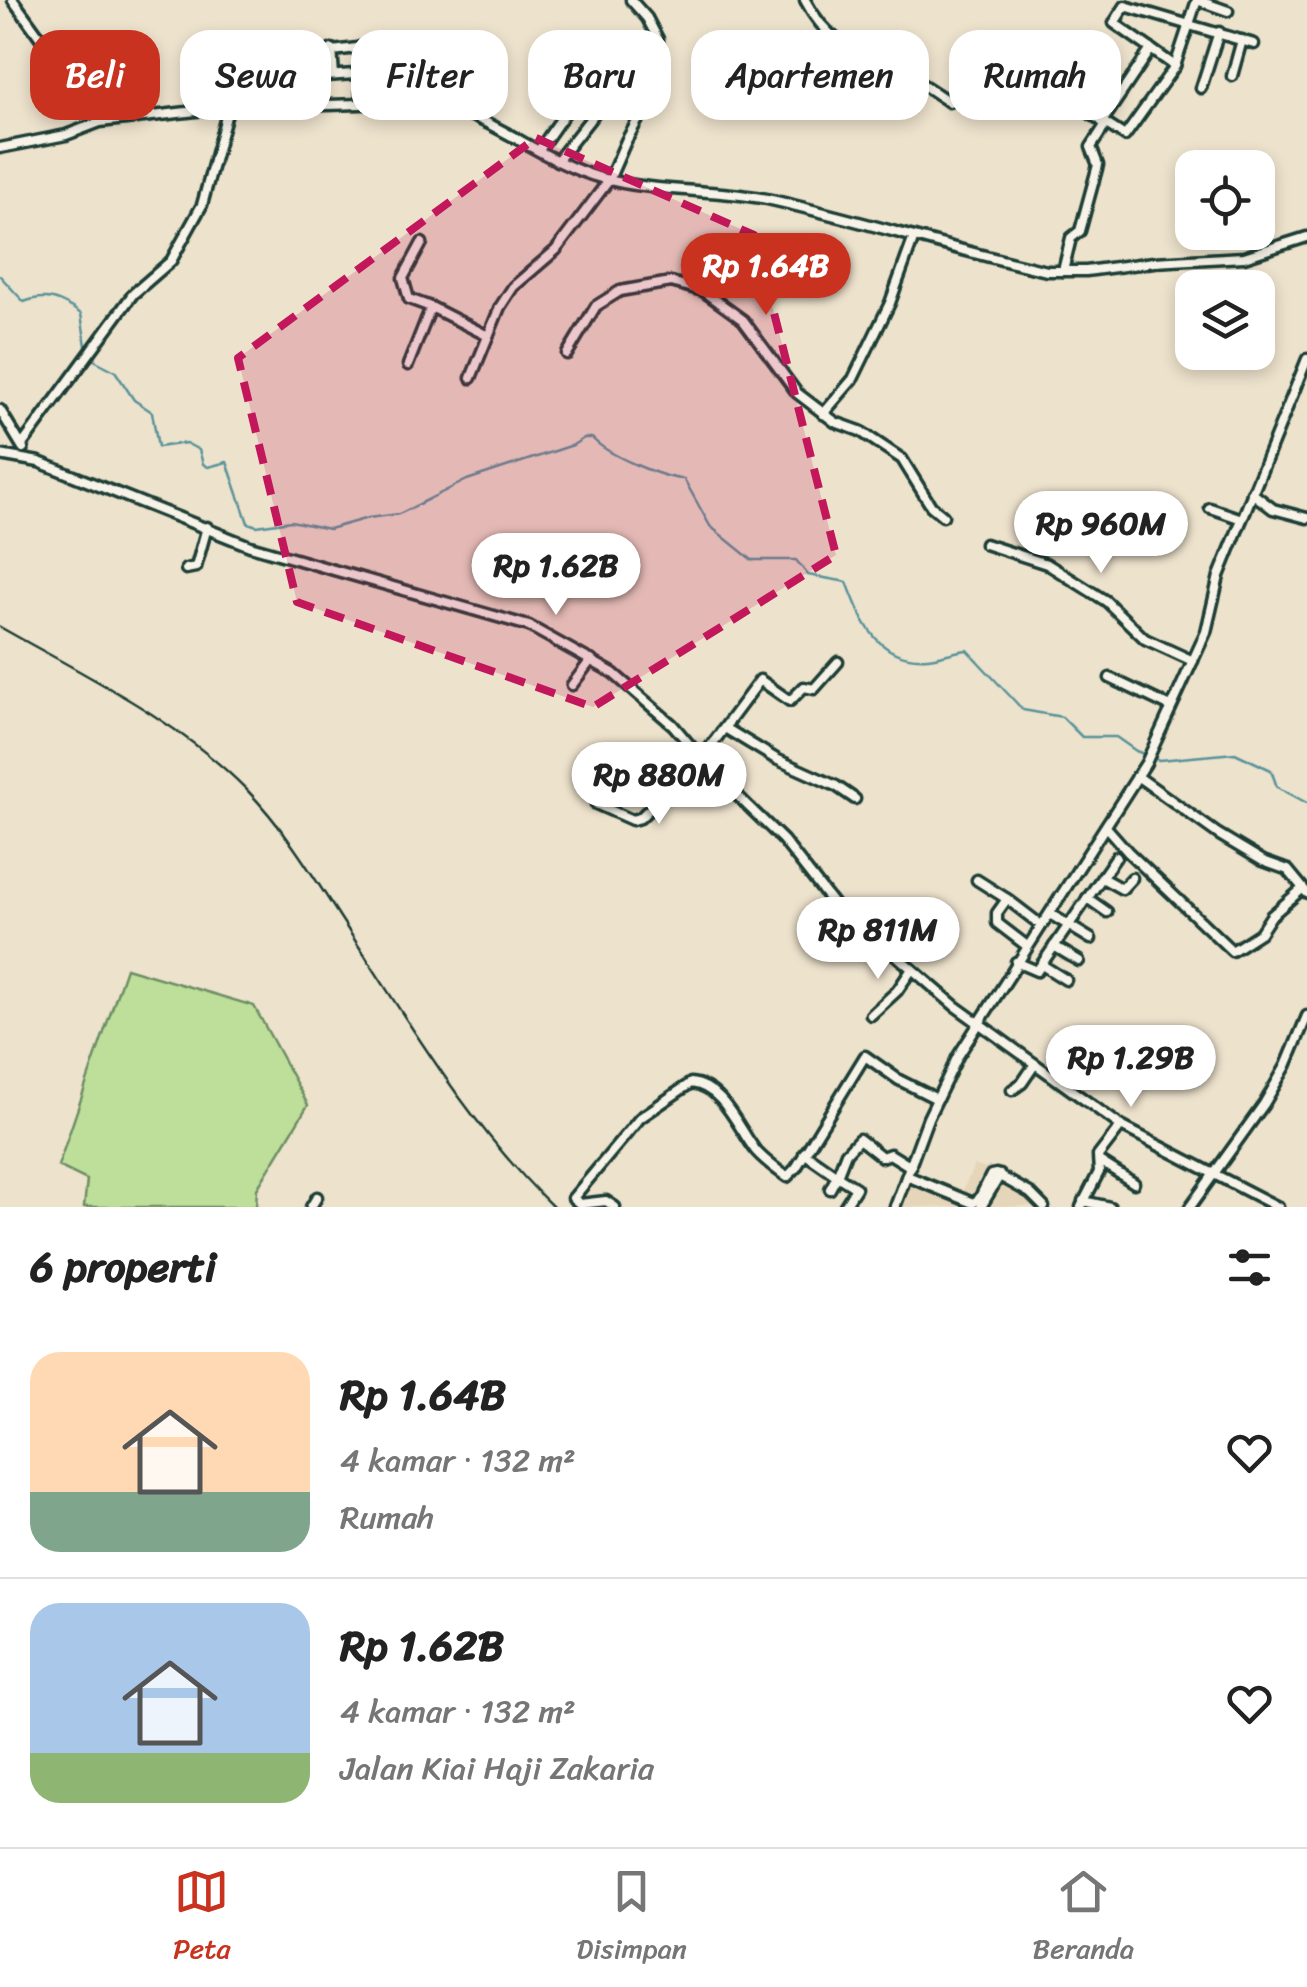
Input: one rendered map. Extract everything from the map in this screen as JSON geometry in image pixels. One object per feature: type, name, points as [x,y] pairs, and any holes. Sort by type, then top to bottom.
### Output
[{"type":"street","points":[[13,0],[35,30]]},
{"type":"street","points":[[471,378],[513,286],[556,250],[609,180],[662,74],[658,39],[632,0]]},
{"type":"street","points":[[804,0],[834,40],[912,78],[949,102]]},
{"type":"street","points":[[1099,120],[1125,136],[1175,66],[1197,0],[1228,11]]},
{"type":"street","points":[[1175,66],[1114,23],[1125,6],[1136,4],[1254,44]]},
{"type":"street","points":[[1201,88],[1218,32]]},
{"type":"street","points":[[1232,76],[1242,40]]},
{"type":"street","points":[[334,75],[332,49],[351,48]]},
{"type":"street","points":[[1063,271],[1071,238],[1080,231],[1098,165],[1091,147],[1151,49]]},
{"type":"street","points":[[331,75],[351,73]]},
{"type":"street","points":[[0,148],[118,120]]},
{"type":"street","points":[[22,445],[136,292],[171,261],[198,214],[225,120]]},
{"type":"street","points":[[480,120],[556,160],[609,180],[750,196],[1004,261],[1063,271],[1244,257],[1307,237]]},
{"type":"street","points":[[539,150],[560,120]]},
{"type":"street","points":[[556,160],[589,120]]},
{"type":"street","points":[[824,414],[853,379],[890,303],[914,237]]},
{"type":"street","points":[[422,243],[404,273],[409,299],[488,336]]},
{"type":"street","points":[[567,354],[584,322],[607,298],[644,285],[671,282],[704,291],[734,312],[772,356],[793,389],[824,414],[898,456],[930,506],[943,516]]},
{"type":"street","points":[[408,365],[430,308]]},
{"type":"street","points":[[895,1207],[937,1099],[978,1022],[1146,763],[1206,632],[1220,576],[1307,358]]},
{"type":"street","points":[[0,410],[22,445],[22,457]]},
{"type":"street","points":[[0,455],[22,457],[269,552],[529,626],[590,660],[634,689],[673,724],[702,759],[783,840],[846,918],[978,1022],[1121,1126],[1278,1207]]},
{"type":"street","points":[[1252,493],[1273,510],[1307,518]]},
{"type":"street","points":[[1210,508],[1242,520]]},
{"type":"street","points":[[186,569],[196,566],[207,527]]},
{"type":"street","points":[[985,544],[1047,564],[1106,600],[1145,639],[1193,661]]},
{"type":"street","points":[[572,684],[590,660]]},
{"type":"street","points":[[596,804],[632,820],[640,818],[702,759],[760,680],[789,701],[804,687],[814,689],[838,662]]},
{"type":"street","points":[[1110,678],[1171,707]]},
{"type":"street","points":[[724,728],[855,799]]},
{"type":"street","points":[[1106,827],[1232,950],[1260,933],[1271,916],[1304,891],[1284,867],[1263,861],[1218,834],[1137,776]]},
{"type":"street","points":[[1016,962],[1034,973],[1042,965],[1116,857]]},
{"type":"street","points":[[1102,878],[1122,889],[1132,878]]},
{"type":"street","points":[[977,880],[1041,925]]},
{"type":"street","points":[[1007,898],[996,922],[1027,946]]},
{"type":"street","points":[[1088,898],[1108,912]]},
{"type":"street","points":[[1050,914],[1091,939]]},
{"type":"street","points":[[830,936],[846,918]]},
{"type":"street","points":[[1054,946],[1079,962]]},
{"type":"street","points":[[1042,965],[1066,980]]},
{"type":"street","points":[[871,1015],[912,970]]},
{"type":"street","points":[[1190,1207],[1264,1104],[1286,1066],[1307,1016]]},
{"type":"street","points":[[616,1207],[606,1201],[580,1204],[573,1198],[640,1118],[691,1083],[700,1084],[725,1105],[758,1153],[787,1177],[865,1056],[899,1080],[937,1099]]},
{"type":"street","points":[[1012,1090],[1034,1064]]},
{"type":"street","points":[[1110,1207],[1084,1203],[1096,1178],[1098,1156],[1121,1126]]},
{"type":"street","points":[[830,1189],[846,1153],[859,1139],[882,1157],[890,1154],[909,1172],[973,1203],[979,1200],[990,1175],[1000,1175],[1030,1192],[1044,1207]]},
{"type":"street","points":[[804,1153],[856,1188],[844,1207]]},
{"type":"street","points":[[1100,1162],[1134,1184]]},
{"type":"street","points":[[981,1207],[1000,1175]]},
{"type":"street","points":[[311,1207],[317,1197]]},
{"type":"highlighted area","points":[[536,138],[754,235],[836,555],[593,707],[297,602],[238,358]]},
{"type":"shaded area","points":[[974,1165],[1002,1172],[1048,1206],[899,1207],[912,1175],[960,1197]]},
{"type":"green space","points":[[126,968],[254,1006],[308,1105],[257,1189],[256,1207],[84,1207],[87,1180],[58,1166]]},
{"type":"waterway","points":[[0,276],[24,302],[54,299],[81,314],[87,352]]},
{"type":"waterway","points":[[92,359],[115,371],[134,400],[152,412],[158,447],[186,443],[199,450],[203,464],[208,467],[227,462],[248,523],[257,526],[291,521],[329,529],[399,514],[467,480],[592,438],[635,464],[684,479],[710,526],[752,560],[796,560],[808,575],[847,582],[874,636],[896,653],[928,658],[967,650],[1023,710],[1062,717],[1082,737],[1116,737],[1159,760],[1235,753],[1271,770],[1277,787],[1307,803]]},
{"type":"railway","points":[[0,627],[160,720],[220,764],[247,790],[299,855],[467,1108],[553,1207]]}]
